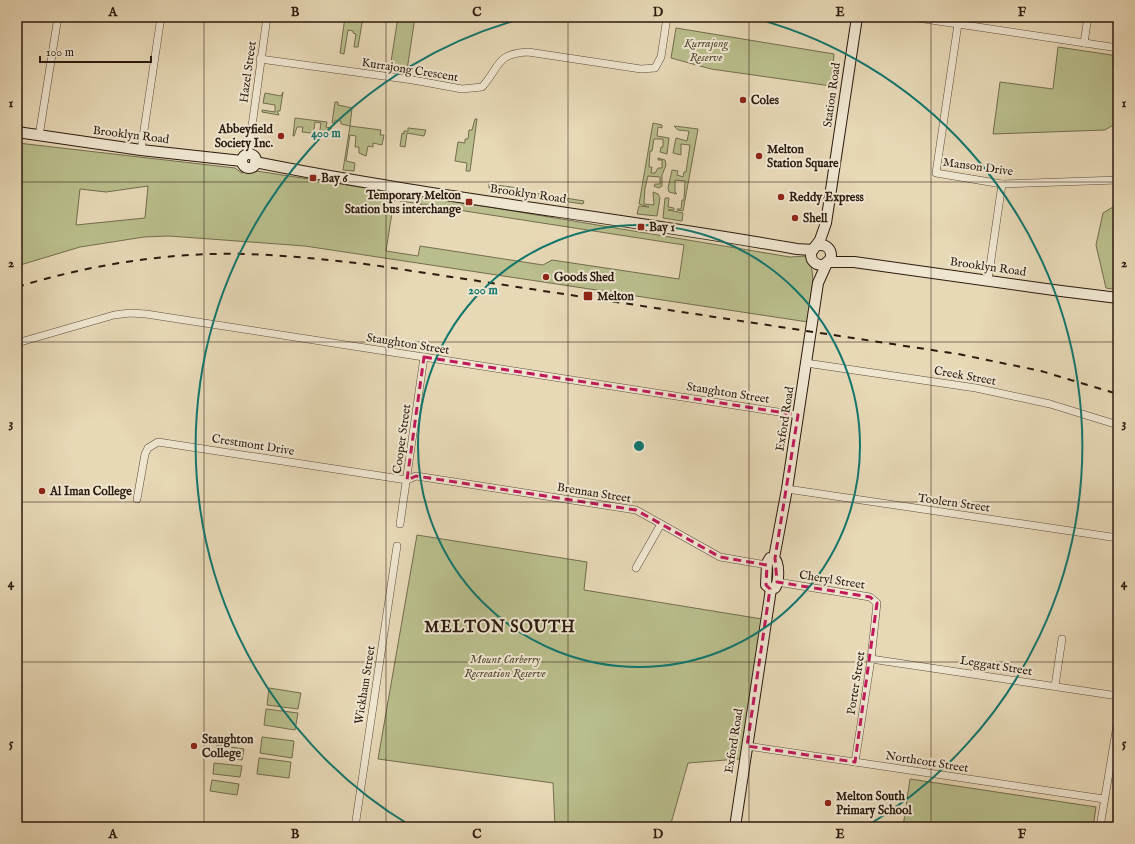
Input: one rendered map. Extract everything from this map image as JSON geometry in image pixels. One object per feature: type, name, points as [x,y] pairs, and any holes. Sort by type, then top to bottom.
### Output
[{"type":"street","points":[[38,136],[58,17]]},
{"type":"street","points":[[141,150],[161,17]]},
{"type":"street","name":"Hazel Street","points":[[249,159],[260,59],[267,17]]},
{"type":"street","name":"Kurrajong Crescent","points":[[260,59],[413,80],[462,90],[482,87],[490,78],[499,62],[512,53],[528,52],[641,69],[655,68],[660,57],[667,17]]},
{"type":"street","name":"Station Road","points":[[813,254],[826,223],[857,17]]},
{"type":"street","points":[[911,17],[1118,48]]},
{"type":"street","points":[[1084,43],[1088,17]]},
{"type":"street","name":"Manson Drive","points":[[958,24],[936,173],[1002,184],[1118,180]]},
{"type":"street","name":"Brooklyn Road","points":[[17,132],[141,150],[249,159],[343,179],[706,233],[796,249],[813,254]]},
{"type":"street","points":[[988,280],[1002,184]]},
{"type":"street","name":"Station Road","points":[[826,223],[828,257]]},
{"type":"street","points":[[823,246],[828,257],[821,265],[813,254],[823,246]]},
{"type":"street","name":"Exford Road","points":[[813,254],[818,283]]},
{"type":"street","name":"Brooklyn Road","points":[[828,257],[854,262],[1118,298]]},
{"type":"street","name":"Exford Road","points":[[735,827],[778,562],[771,562],[787,489],[818,283],[828,257]]},
{"type":"street","name":"Staughton Street","points":[[17,343],[98,319],[130,313],[168,317],[798,415]]},
{"type":"street","name":"Cooper Street","points":[[400,524],[424,357]]},
{"type":"street","name":"Creek Street","points":[[806,363],[983,389],[1050,404],[1118,425]]},
{"type":"street","name":"Crestmont Drive","points":[[137,498],[145,454],[148,448],[158,442],[407,480]]},
{"type":"street","name":"Brennan Street","points":[[407,480],[416,476],[636,510],[720,556],[771,562]]},
{"type":"street","name":"Toolern Street","points":[[787,489],[1118,538]]},
{"type":"street","points":[[636,568],[661,524]]},
{"type":"street","name":"Wickham Street","points":[[355,827],[397,546]]},
{"type":"street","name":"Cheryl Street","points":[[774,585],[870,597],[876,600],[878,607]]},
{"type":"street","name":"Porter Street","points":[[855,762],[878,607]]},
{"type":"street","points":[[1055,686],[1062,639]]},
{"type":"street","name":"Leggatt Street","points":[[871,659],[1118,696]]},
{"type":"street","points":[[1100,827],[1118,719]]},
{"type":"street","name":"Northcott Street","points":[[747,746],[1104,800]]},
{"type":"highlighted area","points":[[424,357],[798,415],[775,558],[777,582],[870,597],[877,603],[855,762],[747,746],[770,589],[766,585],[767,565],[720,557],[636,510],[416,476],[407,480]]},
{"type":"green space","points":[[345,17],[363,17],[358,47],[354,47],[356,34],[353,33],[353,31],[348,30],[344,54],[340,53]]},
{"type":"green space","points":[[398,17],[415,17],[407,70],[390,68]]},
{"type":"green space","name":"Kurrajong Reserve","points":[[676,28],[834,54],[831,86],[711,69],[671,58]]},
{"type":"green space","points":[[1058,47],[1118,56],[1118,122],[1105,130],[993,134],[1000,82],[1053,89]]},
{"type":"green space","points":[[283,92],[280,111],[277,111],[279,115],[262,112],[262,110],[275,112],[275,105],[263,103],[265,93],[281,96]]},
{"type":"green space","points":[[335,102],[338,102],[338,105],[352,108],[350,126],[341,124],[341,121],[335,120],[335,123],[332,123]]},
{"type":"green space","points":[[295,118],[327,122],[326,127],[331,128],[330,136],[319,137],[321,123],[315,122],[313,136],[312,133],[302,132],[303,127],[297,127],[293,136]]},
{"type":"green space","points":[[475,119],[477,119],[470,171],[466,171],[467,163],[455,161],[458,142],[465,143],[465,139],[468,139],[469,130],[472,130]]},
{"type":"green space","points":[[653,123],[662,125],[662,128],[658,127],[657,136],[669,138],[667,154],[660,152],[661,147],[663,147],[663,139],[654,139],[652,151],[650,151],[649,167],[652,167],[651,173],[655,173],[658,168],[662,168],[662,160],[658,160],[658,158],[665,160],[666,165],[662,175],[662,186],[659,188],[654,186],[655,184],[660,184],[660,177],[648,176],[645,188],[644,204],[654,205],[653,192],[658,194],[660,198],[657,216],[637,214],[639,206],[649,207],[639,204]]},
{"type":"green space","points":[[350,126],[381,130],[380,135],[384,135],[382,145],[373,143],[373,147],[368,146],[366,156],[359,153],[359,147],[355,147],[356,136],[350,135],[346,161],[355,163],[354,171],[343,170]]},
{"type":"green space","points":[[674,126],[698,129],[683,211],[677,209],[681,209],[682,200],[684,200],[685,181],[675,180],[675,192],[677,194],[669,192],[668,188],[672,170],[678,171],[677,175],[683,177],[684,172],[686,172],[690,145],[681,144],[681,155],[673,153],[676,138],[687,141],[689,131],[678,130]]},
{"type":"green space","points":[[408,128],[426,130],[424,136],[407,133],[405,147],[400,146],[402,133],[404,134],[404,131],[408,131]]},
{"type":"green space","points":[[18,143],[235,168],[242,173],[250,170],[489,207],[790,257],[807,256],[813,279],[808,322],[305,246],[169,236],[144,237],[80,247],[17,266]],"holes":[[[148,186],[145,218],[76,225],[80,189],[106,192]],[[394,200],[684,245],[679,279],[552,260],[543,265],[420,246],[418,256],[386,251]]]},
{"type":"green space","points":[[489,184],[525,189],[522,193],[489,188]]},
{"type":"green space","points":[[534,193],[584,201],[583,204],[534,197]]},
{"type":"green space","points":[[665,198],[669,198],[668,207],[674,208],[674,210],[668,210],[683,213],[682,221],[663,218]]},
{"type":"green space","points":[[1118,204],[1118,290],[1106,288],[1096,245],[1103,213]]},
{"type":"green space","name":"Mount Carberry Recreation Reserve","points":[[417,535],[587,562],[584,590],[768,620],[751,758],[688,763],[670,827],[555,827],[553,783],[378,759]]},
{"type":"green space","points":[[269,688],[301,693],[298,709],[267,705]]},
{"type":"green space","points":[[266,709],[298,713],[295,730],[264,725]]},
{"type":"green space","points":[[262,737],[294,741],[292,758],[260,753]]},
{"type":"green space","points":[[217,745],[244,749],[242,760],[215,756]]},
{"type":"green space","points":[[259,758],[291,762],[289,778],[257,774]]},
{"type":"green space","points":[[214,763],[242,766],[240,777],[213,774]]},
{"type":"green space","points":[[910,779],[1096,807],[1093,827],[903,827]]},
{"type":"green space","points":[[212,780],[239,784],[237,795],[210,791]]},
{"type":"railway","points":[[17,287],[100,266],[187,255],[244,254],[308,258],[373,265],[958,354],[1041,371],[1118,394]]},
{"type":"place","name":"Coles","points":[[743,100]]},
{"type":"place","name":"Abbeyfield Society Inc.","points":[[281,136]]},
{"type":"place","name":"Melton Station Square","points":[[759,156]]},
{"type":"place","name":"Bay 6","points":[[313,178]]},
{"type":"place","name":"Reddy Express","points":[[781,197]]},
{"type":"place","name":"Temporary Melton Station bus interchange","points":[[469,202]]},
{"type":"place","name":"Shell","points":[[795,218]]},
{"type":"place","name":"Bay 1","points":[[641,227]]},
{"type":"place","name":"Goods Shed","points":[[546,277]]},
{"type":"place","name":"Melton","points":[[588,296]]},
{"type":"place","name":"Al Iman College","points":[[42,491]]},
{"type":"place","name":"Staughton College","points":[[194,746]]},
{"type":"place","name":"Melton South Primary School","points":[[828,803]]},
{"type":"district","name":"MELTON SOUTH","points":[[500,628]]}]
